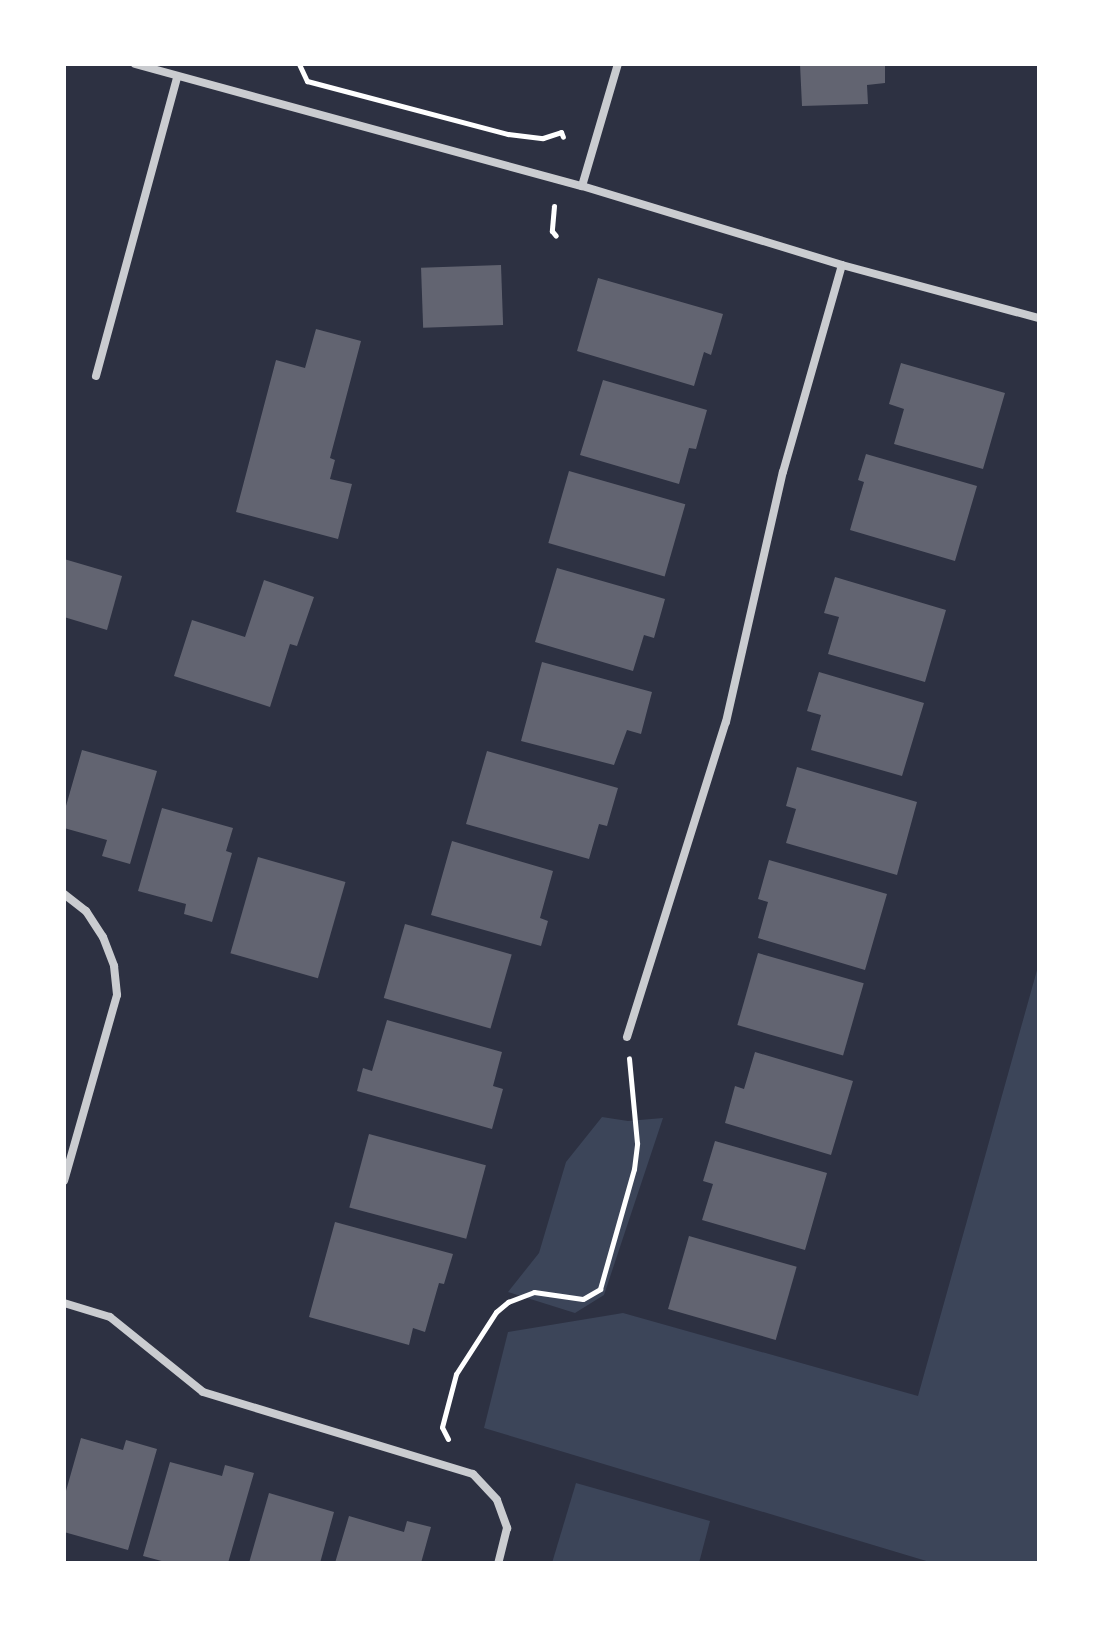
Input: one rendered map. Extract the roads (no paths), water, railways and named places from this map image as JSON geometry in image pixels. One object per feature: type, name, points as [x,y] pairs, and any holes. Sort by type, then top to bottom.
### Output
[{"type":"street","points":[[135,64],[177,78],[582,186],[842,265],[1039,318]]},
{"type":"street","points":[[582,186],[618,64]]},
{"type":"street","points":[[96,376],[177,78]]},
{"type":"street","points":[[627,1037],[726,722],[783,472],[842,265]]},
{"type":"street","points":[[64,894],[86,911],[103,937],[114,966],[117,995],[64,1181]]},
{"type":"street","points":[[64,1303],[110,1317],[203,1392],[473,1474],[497,1500],[507,1528],[498,1563]]}]
